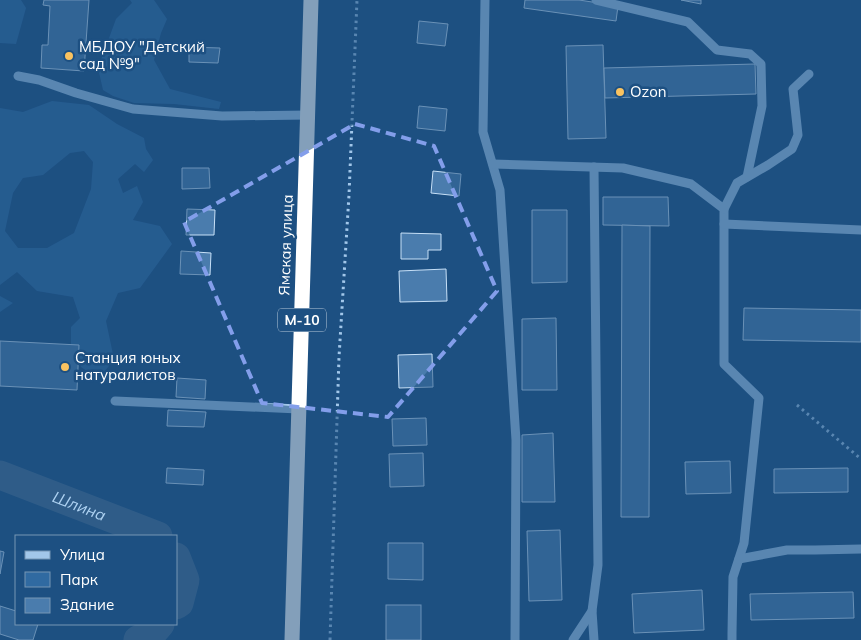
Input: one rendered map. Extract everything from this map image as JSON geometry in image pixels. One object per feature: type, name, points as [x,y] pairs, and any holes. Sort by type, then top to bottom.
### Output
[{"type":"highway","name":"Ямская улица","points":[[292,640],[311,0]]},
{"type":"lane","points":[[485,0],[483,132],[500,190],[516,440],[514,640]]},
{"type":"lane","points":[[596,0],[688,22],[717,50],[750,54],[761,64],[762,106],[746,177]]},
{"type":"lane","points":[[732,640],[733,577],[744,543],[759,398],[724,364],[724,209],[737,182],[792,149],[798,135],[793,89],[808,74]]},
{"type":"lane","points":[[18,76],[39,80],[76,93],[133,109],[222,116],[308,115]]},
{"type":"lane","points":[[493,164],[622,168],[691,184],[724,209]]},
{"type":"lane","points":[[594,167],[598,565],[592,611],[594,640]]},
{"type":"lane","points":[[724,224],[861,230]]},
{"type":"lane","points":[[115,401],[299,409]]},
{"type":"lane","points":[[738,559],[787,550],[861,549]]},
{"type":"lane","points":[[573,640],[592,611]]},
{"type":"path","points":[[330,640],[339,357],[349,195],[357,0]]},
{"type":"path","points":[[797,405],[861,459]]},
{"type":"highlighted area","points":[[355,124],[434,146],[497,291],[388,417],[262,403],[184,222]]},
{"type":"green space","points":[[0,0],[21,0],[26,8],[16,44],[0,43]]},
{"type":"green space","points":[[130,0],[154,0],[167,19],[154,60],[170,89],[221,102],[219,109],[174,104],[134,103],[113,96],[103,90],[98,68],[116,19],[132,3]]},
{"type":"green space","points":[[52,101],[89,105],[117,124],[144,138],[146,149],[153,160],[144,172],[135,164],[118,179],[123,193],[137,186],[143,202],[133,220],[160,226],[172,244],[140,288],[118,293],[106,321],[114,359],[99,379],[81,367],[71,345],[71,327],[80,318],[73,297],[37,291],[17,272],[0,285],[0,108],[23,112]],"holes":[[[84,151],[93,162],[91,189],[74,233],[47,248],[18,248],[5,231],[13,193],[23,178],[43,175],[70,153]]]},
{"type":"green space","points":[[0,296],[13,303],[0,312]]},
{"type":"building","points":[[44,0],[89,0],[84,71],[41,68],[42,45],[48,45],[50,6],[43,5]]},
{"type":"building","points":[[525,0],[579,0],[618,6],[616,21],[524,8]]},
{"type":"building","points":[[681,0],[701,0],[701,4]]},
{"type":"building","points":[[419,21],[448,24],[445,46],[417,43]]},
{"type":"building","points":[[603,45],[606,138],[568,139],[566,46]]},
{"type":"building","points":[[189,47],[220,48],[218,63],[189,62]]},
{"type":"building","points":[[755,64],[756,94],[605,98],[604,68]]},
{"type":"building","points":[[419,106],[447,109],[445,131],[417,128]]},
{"type":"building","points":[[182,168],[209,168],[210,188],[182,189]]},
{"type":"building","points":[[433,171],[461,174],[459,196],[431,193]]},
{"type":"building","points":[[603,197],[668,197],[669,226],[603,225]]},
{"type":"building","points":[[187,209],[215,210],[214,235],[186,235]]},
{"type":"building","points":[[532,210],[567,210],[567,282],[532,283]]},
{"type":"building","points":[[622,225],[650,226],[649,517],[621,517]]},
{"type":"building","points":[[401,233],[441,234],[441,250],[428,250],[428,259],[401,259]]},
{"type":"building","points":[[181,251],[211,253],[210,275],[180,274]]},
{"type":"building","points":[[446,269],[447,301],[400,302],[399,271]]},
{"type":"building","points":[[744,308],[861,310],[861,342],[743,340]]},
{"type":"building","points":[[556,318],[557,390],[522,390],[522,319]]},
{"type":"building","points":[[0,341],[79,345],[77,390],[0,386]]},
{"type":"building","points":[[432,354],[433,387],[399,388],[398,355]]},
{"type":"building","points":[[177,378],[206,380],[205,399],[176,397]]},
{"type":"building","points":[[168,410],[206,412],[204,427],[167,426]]},
{"type":"building","points":[[426,418],[427,445],[393,446],[392,419]]},
{"type":"building","points":[[553,433],[555,502],[522,502],[522,435]]},
{"type":"building","points":[[423,453],[424,486],[390,487],[389,454]]},
{"type":"building","points":[[730,461],[731,493],[686,494],[685,462]]},
{"type":"building","points":[[167,468],[204,470],[203,485],[166,483]]},
{"type":"building","points":[[848,468],[848,492],[774,493],[774,469]]},
{"type":"building","points":[[560,530],[562,600],[529,601],[527,531]]},
{"type":"building","points":[[388,543],[423,543],[423,580],[388,579]]},
{"type":"building","points":[[0,551],[4,552],[0,574]]},
{"type":"building","points":[[702,590],[704,630],[634,633],[632,594]]},
{"type":"building","points":[[853,592],[854,618],[751,620],[750,594]]},
{"type":"building","points":[[386,605],[421,605],[421,640],[386,640]]},
{"type":"building","points":[[0,606],[15,611],[15,625],[38,625],[33,640],[19,640],[0,634]]},
{"type":"waterway","name":"Шлина","points":[[0,475],[155,535]]},
{"type":"waterway","name":"Шлина","points":[[178,562],[185,580],[178,604]]},
{"type":"waterway","name":"Шлина","points":[[138,640],[154,631],[159,625]]},
{"type":"place","name":"МБДОУ \"Детский сад №9\"","points":[[69,56]]},
{"type":"place","name":"Ozon","points":[[620,92]]},
{"type":"place","name":"Станция юных натуралистов","points":[[65,367]]}]
